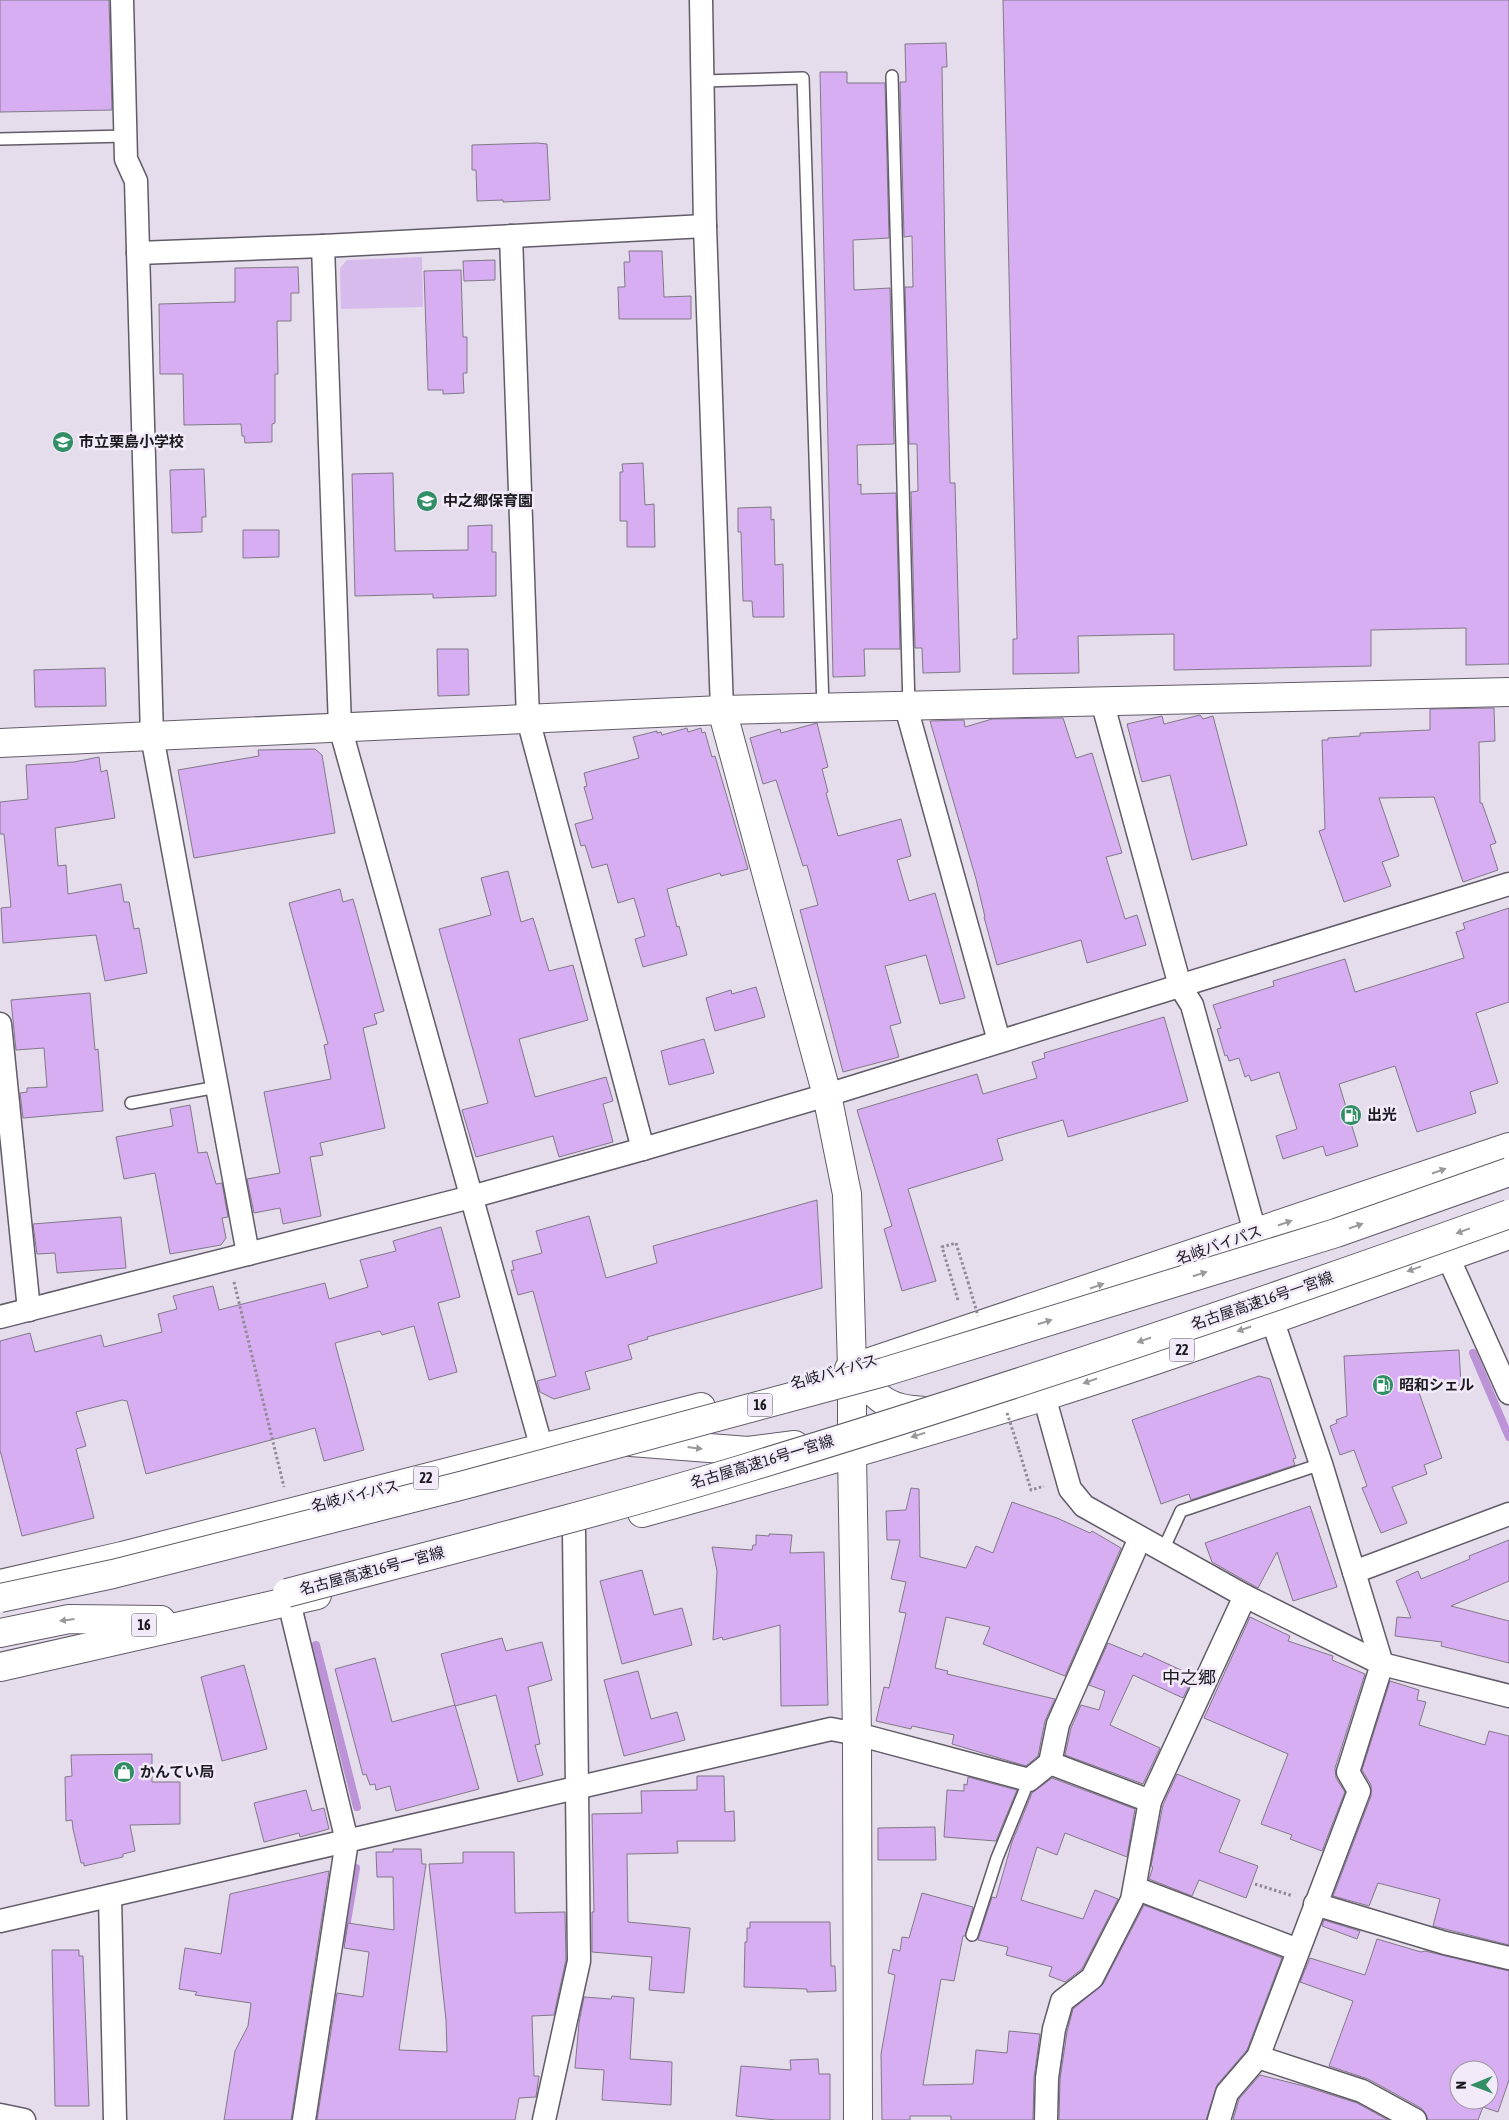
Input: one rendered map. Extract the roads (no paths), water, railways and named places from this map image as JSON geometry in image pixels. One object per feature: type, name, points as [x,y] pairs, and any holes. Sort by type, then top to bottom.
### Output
[{"type":"main road","points":[[0,743],[722,710],[1509,692]]},
{"type":"main road","points":[[722,710],[827,1094],[847,1194],[852,1368],[857,1734],[858,2120]]},
{"type":"main road","name":"名岐バイパス","points":[[0,1584],[122,1556],[852,1368],[1509,1147]]},
{"type":"main road","name":"16","points":[[0,1598],[113,1574],[464,1486],[884,1372],[1336,1233],[1509,1172]]},
{"type":"main road","name":"名古屋高速16号一宮線","points":[[0,1657],[287,1592],[466,1546],[750,1467],[1014,1384],[1370,1264],[1509,1214]]},
{"type":"main road","name":"22","points":[[0,1667],[289,1602],[574,1531],[852,1455],[1044,1396],[1272,1319],[1509,1235]]},
{"type":"main road","points":[[852,1368],[876,1396],[890,1406],[911,1411],[995,1411]]},
{"type":"main road","points":[[542,1448],[610,1441],[748,1451],[816,1442],[852,1455]]},
{"type":"main road","points":[[0,1633],[69,1619],[168,1620]]},
{"type":"street","points":[[122,0],[126,159],[136,181],[152,736],[217,1087],[238,1257]]},
{"type":"street","points":[[701,0],[705,226],[722,710]]},
{"type":"street","points":[[138,253],[323,246],[705,226]]},
{"type":"street","points":[[512,236],[528,719],[643,1149]]},
{"type":"street","points":[[323,246],[340,727],[542,1448]]},
{"type":"street","points":[[1102,701],[1180,986],[1192,1005],[1256,1232]]},
{"type":"street","points":[[908,707],[999,1041]]},
{"type":"street","points":[[0,1317],[471,1197],[643,1149],[1509,884]]},
{"type":"street","points":[[0,1024],[29,1310]]},
{"type":"street","points":[[1448,1257],[1509,1393]]},
{"type":"street","points":[[1219,2120],[1227,2093],[1258,2057],[1359,1791],[1348,1772],[1382,1664],[1320,1464],[1272,1319]]},
{"type":"street","points":[[1044,1396],[1070,1489],[1084,1506],[1246,1596],[1382,1664],[1509,1696]]},
{"type":"street","points":[[1354,1572],[1509,1514]]},
{"type":"street","points":[[544,2120],[578,1962],[578,1788],[574,1531]]},
{"type":"street","points":[[0,1921],[831,1729],[857,1734],[1029,1780],[1050,1762],[1058,1724],[1140,1538]]},
{"type":"street","points":[[1046,2120],[1047,2078],[1054,2029],[1062,2001],[1092,1978],[1132,1900],[1150,1801],[1246,1596]]},
{"type":"street","points":[[289,1602],[347,1841],[304,2120]]},
{"type":"street","points":[[1050,1762],[1150,1801]]},
{"type":"street","points":[[1135,1888],[1298,1950]]},
{"type":"street","points":[[110,1896],[115,2120]]},
{"type":"street","points":[[1315,1904],[1445,1943],[1509,1958]]},
{"type":"street","points":[[1258,2057],[1362,2091],[1413,2120]]},
{"type":"street","points":[[0,2115],[24,2120]]},
{"type":"lane","points":[[892,76],[908,707]]},
{"type":"lane","points":[[702,81],[804,78],[823,708]]},
{"type":"lane","points":[[0,138],[126,136]]},
{"type":"lane","points":[[131,1103],[217,1087]]},
{"type":"lane","points":[[1163,1550],[1181,1511],[1320,1464]]},
{"type":"lane","points":[[972,1934],[996,1858],[1029,1780]]},
{"type":"waterway","points":[[1473,1353],[1509,1437]]},
{"type":"waterway","points":[[316,1645],[357,1807]]},
{"type":"waterway","points":[[344,1939],[356,1868]]},
{"type":"place","name":"市立栗島小学校","points":[[63,442]]},
{"type":"place","name":"中之郷保育園","points":[[427,501]]},
{"type":"place","name":"出光","points":[[1351,1115]]},
{"type":"place","name":"昭和シェル","points":[[1383,1385]]},
{"type":"place","name":"かんてい局","points":[[124,1772]]},
{"type":"district","name":"中之郷","points":[[1189,1678]]}]
